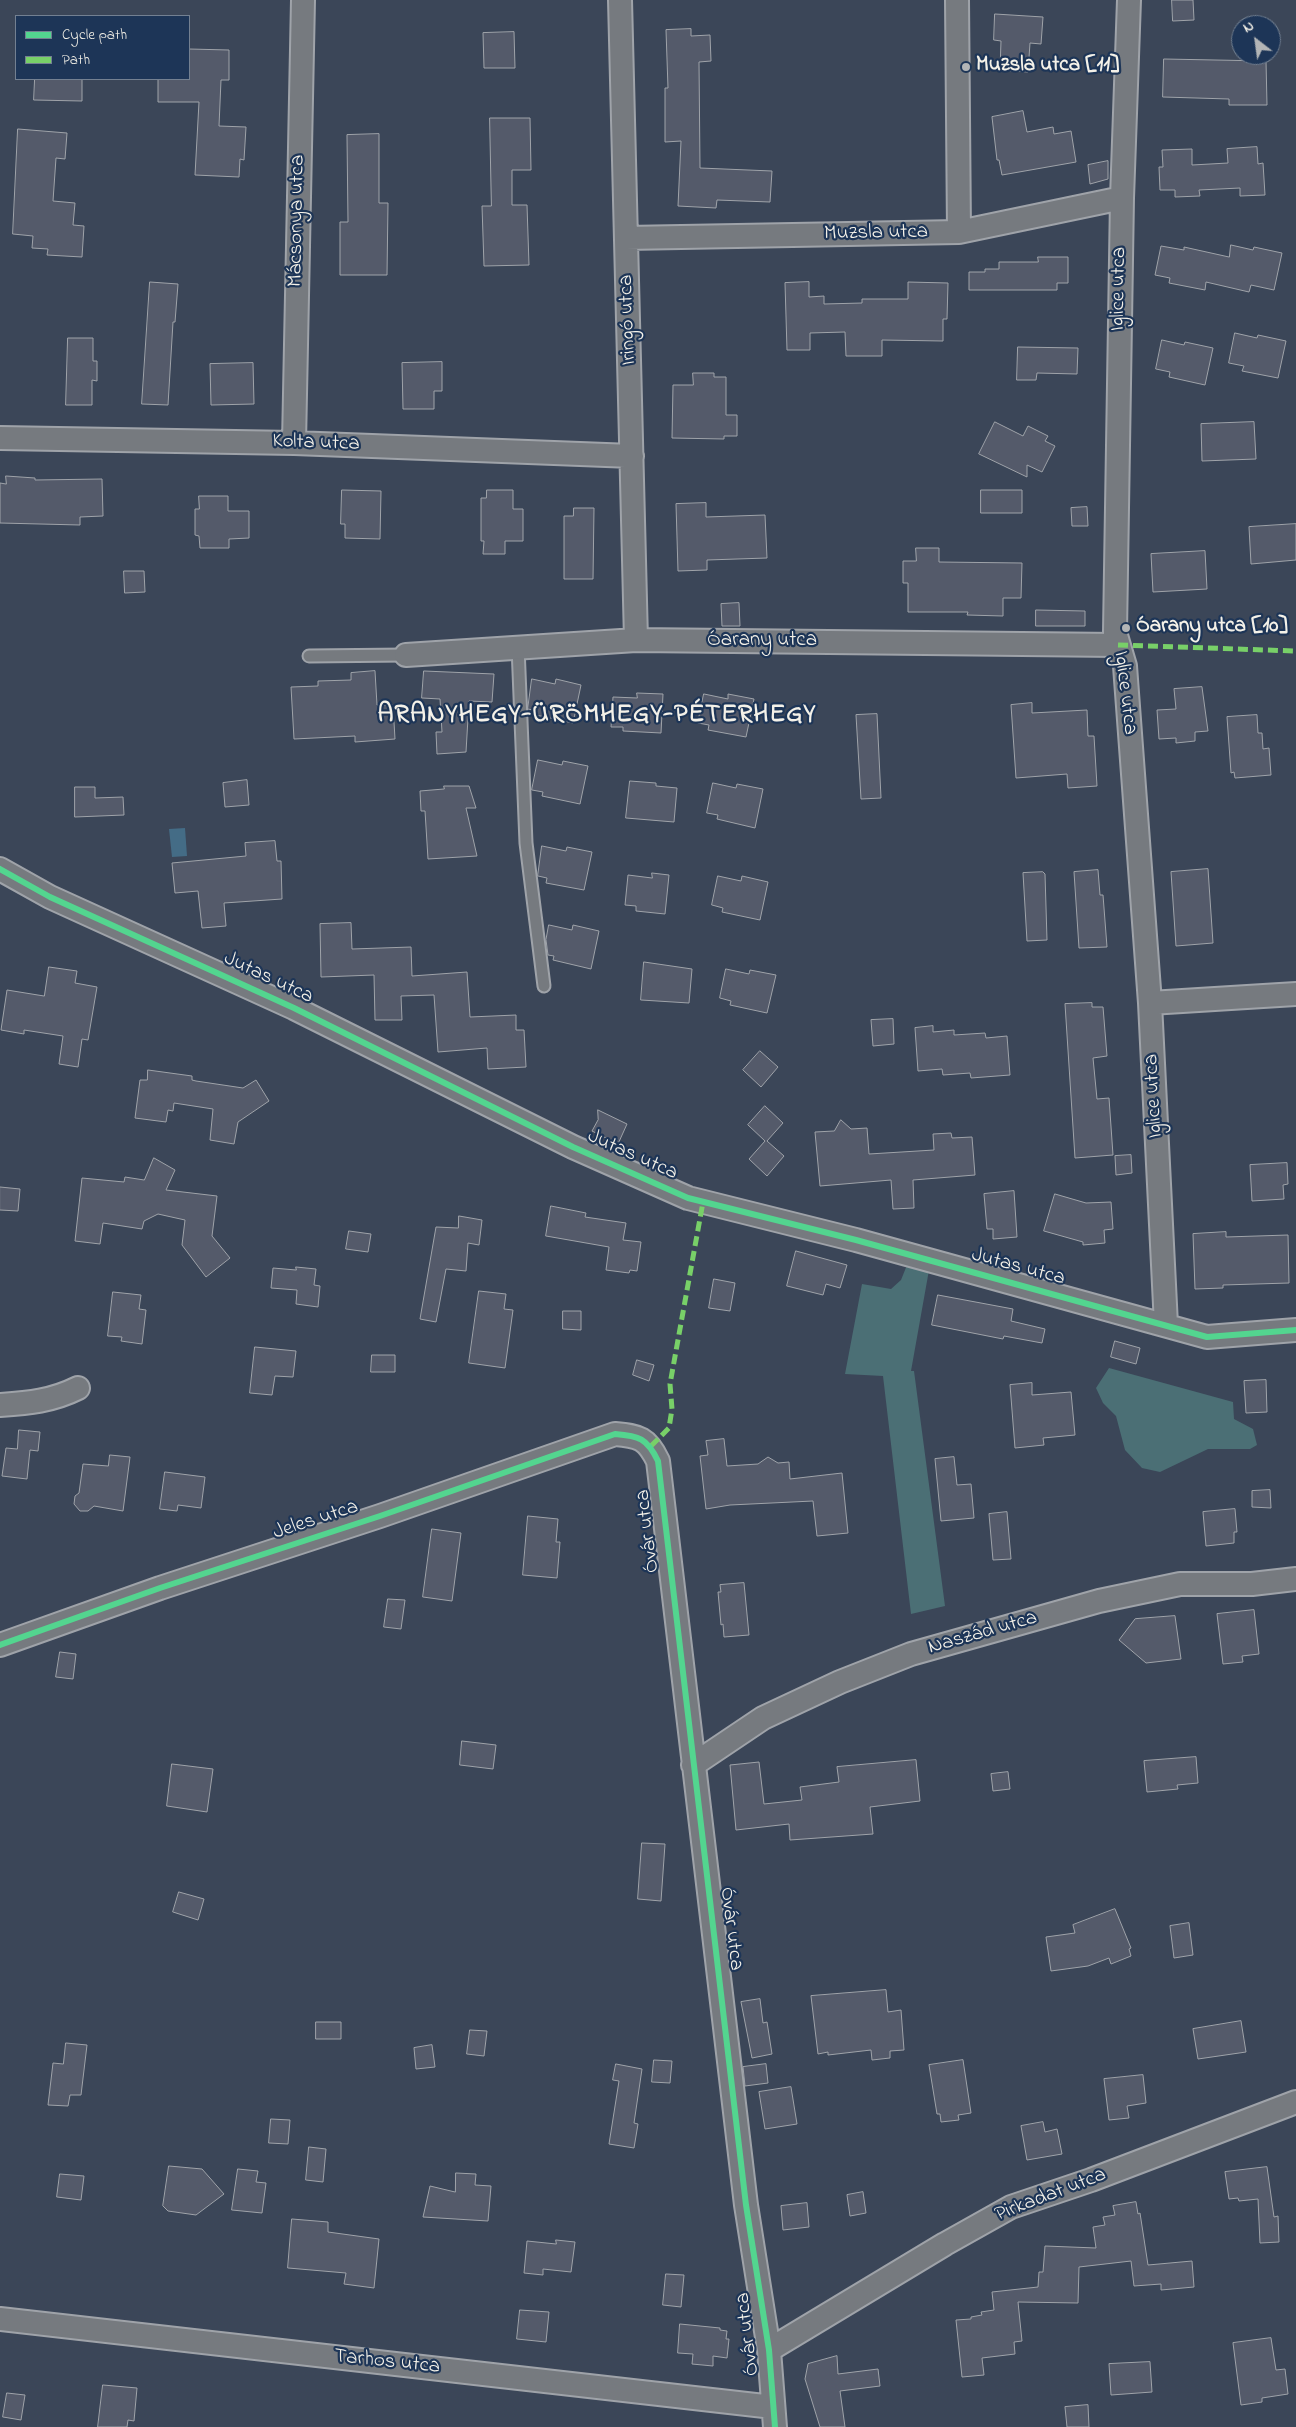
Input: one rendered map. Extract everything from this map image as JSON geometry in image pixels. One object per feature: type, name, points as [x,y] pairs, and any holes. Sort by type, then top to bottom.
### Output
[{"type":"street","name":"Mácsonya utca","points":[[294,443],[303,0]]},
{"type":"street","name":"Iringó utca","points":[[620,0],[636,640]]},
{"type":"street","points":[[957,0],[959,232]]},
{"type":"street","name":"Iglice utca","points":[[1129,0],[1122,198],[1115,632],[1125,666],[1150,1003],[1166,1325]]},
{"type":"street","name":"Muzsla utca","points":[[626,238],[959,232],[1122,198]]},
{"type":"street","name":"Kolta utca","points":[[0,438],[294,443],[632,456]]},
{"type":"street","name":"Óarany utca","points":[[406,655],[636,640],[1118,645]]},
{"type":"street","name":"Jutas utca","points":[[0,869],[50,897],[294,1008],[573,1147],[688,1198],[865,1243],[1207,1337],[1296,1330]]},
{"type":"street","points":[[1150,1003],[1296,994]]},
{"type":"street","points":[[0,1405],[34,1403],[60,1397],[78,1388]]},
{"type":"street","name":"Jeles utca","points":[[0,1645],[160,1588],[380,1516],[615,1434],[632,1435],[642,1440]]},
{"type":"street","name":"Óvár utca","points":[[642,1440],[651,1446],[658,1461],[746,2205],[769,2350],[774,2417]]},
{"type":"street","name":"Naszád utca","points":[[693,1765],[763,1718],[840,1682],[911,1654],[1100,1601],[1180,1584],[1252,1584],[1296,1578]]},
{"type":"street","name":"Pirkadat utca","points":[[769,2350],[945,2244],[1011,2207],[1184,2145],[1296,2102]]},
{"type":"street","name":"Tarhos utca","points":[[0,2319],[774,2417]]},
{"type":"lane","points":[[518,647],[526,843],[544,986]]},
{"type":"lane","points":[[309,656],[406,655]]},
{"type":"green space","points":[[907,1265],[929,1270],[911,1371],[914,1371],[945,1606],[911,1614],[883,1376],[845,1374],[862,1284],[891,1289],[901,1280]]},
{"type":"green space","points":[[1109,1368],[1233,1402],[1234,1419],[1253,1429],[1257,1445],[1250,1449],[1208,1449],[1160,1472],[1142,1468],[1125,1450],[1116,1416],[1103,1403],[1096,1388]]},
{"type":"water","points":[[185,828],[187,856],[172,857],[169,829]]},
{"type":"building","points":[[1172,0],[1193,0],[1194,20],[1173,21]]},
{"type":"building","points":[[995,14],[1043,17],[1041,44],[1030,43],[1028,72],[1000,70],[1001,41],[994,40]]},
{"type":"building","points":[[691,29],[691,36],[710,35],[711,61],[699,62],[700,168],[772,171],[770,202],[717,200],[716,208],[678,206],[681,141],[665,142],[665,88],[668,88],[666,30]]},
{"type":"building","points":[[514,32],[515,68],[484,68],[483,33]]},
{"type":"building","points":[[190,49],[229,50],[229,80],[221,80],[219,126],[246,127],[244,160],[240,159],[239,177],[195,175],[199,102],[158,102],[158,80],[190,80]]},
{"type":"building","points":[[1164,59],[1231,60],[1231,65],[1266,65],[1267,105],[1229,105],[1229,99],[1163,97]]},
{"type":"building","points":[[35,80],[82,80],[82,101],[34,100]]},
{"type":"building","points":[[1023,111],[1027,132],[1053,127],[1054,134],[1071,131],[1076,162],[1002,175],[999,160],[997,160],[992,117]]},
{"type":"building","points":[[490,118],[530,118],[531,170],[512,170],[512,205],[527,205],[529,265],[484,266],[482,206],[491,206]]},
{"type":"building","points":[[18,129],[67,133],[65,159],[56,158],[53,201],[75,203],[73,225],[84,226],[82,257],[47,255],[48,249],[32,248],[33,236],[13,234]]},
{"type":"building","points":[[379,134],[379,203],[388,203],[387,275],[340,275],[340,222],[348,222],[347,135]]},
{"type":"building","points":[[1257,147],[1258,164],[1263,163],[1265,195],[1240,196],[1240,188],[1199,190],[1200,196],[1175,197],[1175,190],[1160,190],[1159,167],[1163,167],[1162,150],[1192,149],[1192,165],[1228,163],[1227,149]]},
{"type":"building","points":[[1108,161],[1108,179],[1090,184],[1088,165]]},
{"type":"building","points":[[1231,245],[1253,250],[1254,247],[1282,253],[1274,290],[1251,285],[1249,292],[1206,282],[1205,290],[1169,283],[1170,278],[1155,275],[1161,246],[1184,250],[1184,247],[1229,257]]},
{"type":"building","points":[[1038,257],[1068,257],[1068,283],[1057,283],[1057,290],[969,290],[969,272],[985,272],[985,269],[999,269],[999,262],[1038,262]]},
{"type":"building","points":[[150,282],[178,284],[175,322],[173,322],[168,405],[142,404]]},
{"type":"building","points":[[809,282],[809,297],[824,296],[824,304],[862,303],[862,299],[908,299],[908,282],[948,283],[947,319],[943,319],[943,341],[882,340],[882,356],[846,356],[845,332],[810,333],[810,350],[787,350],[785,283]]},
{"type":"building","points":[[1235,333],[1257,338],[1258,335],[1286,341],[1278,378],[1242,371],[1244,366],[1229,363]]},
{"type":"building","points":[[68,338],[93,338],[93,361],[97,361],[97,381],[92,380],[92,405],[66,405]]},
{"type":"building","points":[[1162,340],[1184,345],[1185,342],[1213,348],[1205,385],[1169,377],[1170,372],[1156,369]]},
{"type":"building","points":[[1018,347],[1078,348],[1077,374],[1037,373],[1036,380],[1017,380]]},
{"type":"building","points":[[442,362],[442,391],[434,391],[434,409],[403,409],[402,363]]},
{"type":"building","points":[[253,363],[254,404],[211,405],[210,364]]},
{"type":"building","points":[[693,373],[714,373],[714,377],[726,377],[726,415],[737,415],[737,436],[724,436],[724,439],[672,438],[673,385],[693,385]]},
{"type":"building","points":[[995,422],[1023,436],[1028,426],[1048,436],[1045,441],[1055,446],[1042,472],[1027,465],[1027,477],[979,454]]},
{"type":"building","points":[[1254,422],[1256,459],[1202,461],[1201,424]]},
{"type":"building","points":[[6,476],[35,478],[35,480],[102,479],[103,516],[80,517],[80,525],[0,523],[0,483],[6,484]]},
{"type":"building","points":[[342,490],[381,491],[380,539],[345,538],[345,524],[341,524]]},
{"type":"building","points":[[487,490],[513,490],[513,509],[523,509],[523,541],[505,541],[505,554],[483,554],[484,541],[481,541],[481,498],[486,498]]},
{"type":"building","points":[[981,490],[1022,490],[1022,513],[981,513]]},
{"type":"building","points":[[199,496],[228,496],[228,511],[249,511],[249,538],[229,539],[229,548],[200,548],[199,536],[195,535],[195,509],[199,509]]},
{"type":"building","points":[[706,503],[706,517],[765,515],[767,558],[707,560],[707,570],[678,571],[676,504]]},
{"type":"building","points":[[1087,507],[1088,526],[1072,526],[1071,508]]},
{"type":"building","points":[[574,508],[594,508],[593,579],[564,579],[564,516],[573,516]]},
{"type":"building","points":[[1296,524],[1296,560],[1251,564],[1249,527]]},
{"type":"building","points":[[916,548],[939,548],[939,562],[1022,563],[1021,598],[1003,598],[1003,616],[967,615],[968,612],[908,612],[908,583],[903,583],[903,561],[916,561]]},
{"type":"building","points":[[1205,551],[1207,589],[1153,592],[1151,554]]},
{"type":"building","points":[[124,571],[144,571],[145,592],[125,593]]},
{"type":"building","points":[[739,603],[740,626],[722,626],[721,604]]},
{"type":"building","points":[[1036,610],[1085,611],[1085,626],[1036,626]]},
{"type":"building","points":[[375,671],[377,705],[393,705],[395,739],[355,742],[355,736],[294,739],[291,687],[318,686],[318,681],[351,680],[351,673]]},
{"type":"building","points":[[424,671],[494,674],[492,702],[469,701],[466,752],[437,754],[436,732],[442,732],[440,699],[422,698]]},
{"type":"building","points":[[532,679],[555,684],[556,679],[581,685],[573,723],[536,715],[537,711],[528,709]]},
{"type":"building","points":[[1202,687],[1208,731],[1195,732],[1195,741],[1176,743],[1176,738],[1159,739],[1157,710],[1176,709],[1174,689]]},
{"type":"building","points":[[637,693],[663,694],[661,733],[623,731],[623,727],[611,727],[613,697],[637,698]]},
{"type":"building","points":[[704,694],[728,699],[728,694],[754,699],[746,737],[708,730],[709,725],[698,723]]},
{"type":"building","points":[[1032,703],[1032,713],[1087,710],[1088,736],[1094,736],[1097,786],[1068,788],[1067,774],[1016,778],[1011,705]]},
{"type":"building","points":[[877,714],[881,798],[861,799],[856,715]]},
{"type":"building","points":[[1257,715],[1258,733],[1262,733],[1263,749],[1269,748],[1271,775],[1235,778],[1234,772],[1231,773],[1227,717]]},
{"type":"building","points":[[538,760],[562,765],[563,761],[588,766],[580,804],[542,796],[543,792],[532,790]]},
{"type":"building","points":[[247,780],[249,805],[225,807],[223,783]]},
{"type":"building","points":[[630,781],[656,783],[656,786],[677,788],[674,822],[626,818]]},
{"type":"building","points":[[713,783],[736,788],[737,784],[763,789],[755,828],[717,819],[718,815],[707,813]]},
{"type":"building","points":[[444,786],[469,786],[476,808],[466,808],[477,856],[428,859],[425,811],[421,811],[420,791],[444,789]]},
{"type":"building","points":[[75,787],[95,787],[95,798],[123,797],[124,815],[75,817]]},
{"type":"building","points":[[275,841],[277,861],[281,861],[282,899],[224,903],[226,926],[202,928],[198,891],[175,893],[172,863],[246,856],[245,843]]},
{"type":"building","points":[[542,846],[566,851],[567,847],[592,852],[584,890],[546,883],[547,878],[538,876]]},
{"type":"building","points":[[1208,869],[1213,943],[1176,946],[1171,872]]},
{"type":"building","points":[[1098,870],[1100,895],[1103,895],[1107,947],[1079,948],[1074,872]]},
{"type":"building","points":[[1043,872],[1045,874],[1047,940],[1027,941],[1023,873]]},
{"type":"building","points":[[652,873],[669,875],[665,914],[636,911],[636,906],[625,905],[628,875],[652,878]]},
{"type":"building","points":[[718,876],[741,881],[742,876],[768,882],[760,920],[722,912],[723,908],[712,905]]},
{"type":"building","points":[[351,923],[352,949],[411,947],[412,976],[467,972],[470,1017],[516,1015],[516,1030],[524,1030],[526,1067],[488,1069],[487,1048],[438,1052],[434,995],[401,996],[402,1020],[375,1020],[374,975],[321,977],[320,924]]},
{"type":"building","points":[[549,925],[572,930],[573,925],[599,931],[591,969],[553,960],[554,956],[548,955],[546,940]]},
{"type":"building","points":[[644,962],[692,969],[689,1003],[641,1000]]},
{"type":"building","points":[[49,967],[77,971],[75,983],[97,987],[88,1040],[82,1039],[78,1067],[59,1064],[63,1036],[24,1030],[24,1034],[1,1030],[7,990],[44,996]]},
{"type":"building","points":[[726,969],[749,974],[750,970],[776,975],[767,1013],[730,1005],[731,1001],[720,998]]},
{"type":"building","points":[[1092,1003],[1092,1007],[1103,1007],[1107,1056],[1093,1058],[1097,1099],[1109,1098],[1113,1155],[1075,1158],[1065,1004]]},
{"type":"building","points":[[893,1019],[894,1044],[873,1046],[871,1020]]},
{"type":"building","points":[[933,1026],[933,1032],[954,1030],[954,1035],[985,1033],[986,1038],[1007,1036],[1010,1075],[971,1078],[970,1073],[943,1075],[942,1069],[918,1071],[915,1028]]},
{"type":"building","points":[[760,1051],[778,1067],[761,1087],[743,1070]]},
{"type":"building","points":[[148,1070],[192,1076],[192,1080],[196,1081],[243,1088],[256,1080],[269,1101],[238,1122],[234,1144],[210,1140],[213,1109],[174,1103],[173,1111],[168,1110],[166,1122],[135,1118],[140,1080],[147,1080]]},
{"type":"building","points":[[765,1106],[783,1123],[767,1141],[784,1156],[767,1176],[749,1159],[765,1141],[748,1125]]},
{"type":"building","points":[[598,1110],[627,1124],[618,1144],[592,1131],[598,1120]]},
{"type":"building","points":[[841,1120],[851,1129],[867,1128],[869,1154],[934,1150],[933,1134],[951,1133],[952,1138],[972,1137],[975,1175],[913,1180],[914,1208],[893,1209],[891,1180],[820,1186],[815,1132],[834,1131]]},
{"type":"building","points":[[1131,1155],[1132,1173],[1116,1175],[1115,1156]]},
{"type":"building","points":[[154,1158],[175,1170],[166,1190],[217,1196],[212,1236],[230,1258],[206,1277],[182,1245],[185,1220],[158,1214],[144,1221],[142,1229],[103,1223],[100,1244],[75,1241],[82,1178],[124,1182],[125,1177],[144,1180]]},
{"type":"building","points":[[1287,1163],[1288,1184],[1283,1185],[1284,1199],[1252,1201],[1250,1165]]},
{"type":"building","points":[[0,1187],[20,1189],[18,1211],[0,1210]]},
{"type":"building","points":[[1014,1191],[1017,1237],[993,1239],[993,1229],[987,1229],[984,1194]]},
{"type":"building","points":[[1055,1194],[1086,1203],[1111,1202],[1113,1229],[1104,1230],[1105,1243],[1083,1245],[1083,1242],[1044,1231]]},
{"type":"building","points":[[551,1206],[586,1213],[585,1217],[626,1223],[623,1240],[641,1242],[637,1271],[630,1270],[629,1273],[606,1270],[609,1247],[546,1236]]},
{"type":"building","points":[[459,1216],[482,1220],[479,1245],[468,1243],[466,1271],[446,1269],[436,1322],[420,1319],[436,1227],[458,1228]]},
{"type":"building","points":[[349,1231],[371,1234],[368,1252],[346,1249]]},
{"type":"building","points":[[1226,1232],[1226,1237],[1288,1235],[1289,1283],[1223,1285],[1223,1288],[1195,1289],[1193,1234]]},
{"type":"building","points":[[796,1251],[847,1265],[840,1288],[826,1284],[823,1295],[787,1286]]},
{"type":"building","points":[[296,1267],[316,1269],[314,1285],[320,1286],[318,1307],[296,1304],[297,1290],[271,1288],[273,1268],[296,1270]]},
{"type":"building","points":[[714,1279],[735,1283],[730,1311],[709,1308]]},
{"type":"building","points":[[479,1291],[506,1294],[504,1309],[513,1310],[505,1368],[469,1363]]},
{"type":"building","points":[[113,1292],[141,1295],[139,1309],[146,1310],[142,1344],[121,1341],[122,1337],[108,1336]]},
{"type":"building","points":[[938,1295],[1013,1309],[1011,1321],[1045,1329],[1042,1343],[1004,1336],[1003,1339],[932,1325]]},
{"type":"building","points":[[563,1311],[581,1311],[581,1330],[563,1329]]},
{"type":"building","points":[[1115,1341],[1140,1348],[1136,1364],[1111,1357]]},
{"type":"building","points":[[255,1347],[296,1351],[293,1377],[275,1376],[272,1395],[250,1393]]},
{"type":"building","points":[[372,1355],[395,1355],[395,1372],[371,1372]]},
{"type":"building","points":[[637,1360],[654,1365],[649,1381],[633,1375]]},
{"type":"building","points":[[1266,1380],[1267,1412],[1246,1413],[1244,1381]]},
{"type":"building","points":[[1032,1383],[1032,1395],[1071,1392],[1075,1435],[1043,1438],[1044,1445],[1015,1448],[1010,1385]]},
{"type":"building","points":[[19,1430],[40,1432],[38,1451],[30,1450],[27,1479],[2,1476],[6,1448],[17,1449]]},
{"type":"building","points":[[724,1439],[727,1466],[758,1464],[768,1457],[778,1463],[789,1462],[790,1479],[842,1473],[848,1533],[817,1536],[813,1501],[730,1505],[706,1509],[700,1456],[708,1455],[706,1441]]},
{"type":"building","points":[[110,1455],[130,1457],[123,1511],[94,1506],[88,1511],[80,1511],[74,1504],[75,1496],[79,1493],[83,1464],[108,1466]]},
{"type":"building","points":[[954,1457],[957,1485],[971,1484],[974,1518],[941,1521],[935,1459]]},
{"type":"building","points":[[165,1472],[205,1477],[201,1508],[178,1505],[177,1511],[160,1509]]},
{"type":"building","points":[[1270,1490],[1271,1508],[1252,1507],[1252,1491]]},
{"type":"building","points":[[1235,1509],[1237,1532],[1234,1532],[1234,1543],[1206,1546],[1203,1512]]},
{"type":"building","points":[[1007,1512],[1011,1559],[993,1560],[989,1514]]},
{"type":"building","points":[[528,1516],[558,1519],[556,1542],[560,1542],[557,1578],[523,1575]]},
{"type":"building","points":[[432,1529],[461,1533],[452,1601],[423,1597]]},
{"type":"building","points":[[744,1583],[749,1635],[724,1637],[718,1592],[721,1592],[720,1585]]},
{"type":"building","points":[[388,1599],[405,1600],[401,1629],[384,1627]]},
{"type":"building","points":[[1254,1610],[1259,1654],[1242,1656],[1243,1662],[1223,1664],[1217,1614]]},
{"type":"building","points":[[1175,1616],[1181,1659],[1146,1663],[1119,1640],[1135,1619]]},
{"type":"building","points":[[60,1652],[76,1654],[73,1679],[56,1677]]},
{"type":"building","points":[[462,1741],[496,1745],[493,1769],[460,1765]]},
{"type":"building","points":[[1196,1757],[1198,1783],[1177,1785],[1178,1789],[1147,1792],[1144,1761]]},
{"type":"building","points":[[916,1760],[920,1801],[870,1807],[873,1834],[790,1840],[789,1824],[736,1830],[730,1765],[759,1762],[764,1804],[802,1800],[800,1787],[839,1782],[837,1767]]},
{"type":"building","points":[[172,1764],[213,1769],[207,1812],[167,1806]]},
{"type":"building","points":[[1008,1772],[1010,1789],[993,1791],[991,1774]]},
{"type":"building","points":[[642,1843],[665,1844],[661,1901],[638,1899]]},
{"type":"building","points":[[179,1892],[204,1899],[198,1920],[173,1912]]},
{"type":"building","points":[[1115,1909],[1131,1948],[1129,1949],[1131,1956],[1111,1964],[1109,1958],[1088,1966],[1051,1971],[1046,1937],[1075,1933],[1073,1925]]},
{"type":"building","points":[[1189,1923],[1193,1955],[1174,1958],[1170,1926]]},
{"type":"building","points":[[886,1990],[888,2012],[901,2010],[904,2050],[890,2051],[890,2058],[872,2060],[871,2050],[828,2055],[828,2052],[818,2054],[811,1996]]},
{"type":"building","points":[[760,1999],[763,2023],[767,2022],[772,2054],[752,2058],[741,2002]]},
{"type":"building","points":[[1241,2021],[1246,2052],[1198,2059],[1193,2029]]},
{"type":"building","points":[[316,2022],[341,2022],[341,2039],[316,2039]]},
{"type":"building","points":[[470,2030],[487,2031],[484,2056],[467,2054]]},
{"type":"building","points":[[66,2043],[87,2045],[81,2095],[70,2095],[68,2106],[48,2105],[53,2063],[63,2064]]},
{"type":"building","points":[[432,2045],[435,2067],[416,2069],[414,2048]]},
{"type":"building","points":[[654,2060],[672,2061],[670,2083],[652,2082]]},
{"type":"building","points":[[963,2060],[971,2113],[958,2115],[959,2120],[941,2122],[940,2114],[937,2114],[929,2065]]},
{"type":"building","points":[[616,2064],[642,2069],[634,2123],[638,2124],[634,2148],[609,2144],[619,2081],[613,2080]]},
{"type":"building","points":[[766,2064],[768,2083],[745,2086],[743,2067]]},
{"type":"building","points":[[1143,2075],[1146,2103],[1127,2106],[1129,2118],[1109,2120],[1104,2079]]},
{"type":"building","points":[[791,2087],[797,2124],[765,2129],[759,2092]]},
{"type":"building","points":[[271,2119],[290,2120],[288,2144],[269,2143]]},
{"type":"building","points":[[1043,2122],[1045,2132],[1057,2129],[1062,2154],[1027,2160],[1021,2126]]},
{"type":"building","points":[[309,2147],[326,2149],[323,2182],[306,2180]]},
{"type":"building","points":[[169,2166],[202,2169],[224,2194],[196,2215],[168,2211],[163,2206]]},
{"type":"building","points":[[1267,2167],[1274,2217],[1278,2216],[1279,2242],[1260,2243],[1258,2199],[1239,2201],[1238,2198],[1229,2199],[1225,2172]]},
{"type":"building","points":[[238,2169],[258,2171],[256,2182],[266,2183],[262,2213],[232,2210]]},
{"type":"building","points":[[456,2173],[476,2174],[475,2185],[491,2186],[488,2221],[423,2217],[430,2186],[455,2192]]},
{"type":"building","points":[[60,2174],[84,2176],[81,2200],[57,2197]]},
{"type":"building","points":[[863,2192],[866,2213],[850,2216],[847,2195]]},
{"type":"building","points":[[1136,2202],[1138,2214],[1140,2213],[1148,2265],[1192,2261],[1194,2287],[1161,2290],[1161,2284],[1134,2286],[1131,2261],[1079,2267],[1078,2303],[1018,2302],[1022,2341],[1014,2342],[1015,2354],[982,2358],[984,2375],[962,2377],[956,2320],[971,2319],[971,2317],[982,2315],[981,2312],[994,2310],[992,2292],[1038,2287],[1039,2272],[1043,2272],[1045,2246],[1096,2248],[1093,2227],[1105,2225],[1103,2217],[1115,2215],[1113,2206]]},
{"type":"building","points":[[807,2203],[809,2227],[783,2230],[781,2206]]},
{"type":"building","points":[[292,2219],[328,2222],[328,2232],[379,2239],[374,2288],[344,2284],[346,2273],[288,2268]]},
{"type":"building","points":[[556,2240],[575,2242],[571,2272],[543,2269],[543,2275],[524,2273],[527,2241],[556,2244]]},
{"type":"building","points":[[666,2274],[684,2275],[681,2307],[663,2305]]},
{"type":"building","points":[[520,2310],[549,2312],[546,2342],[517,2339]]},
{"type":"building","points":[[680,2324],[720,2328],[720,2330],[727,2331],[726,2339],[729,2339],[727,2358],[713,2356],[713,2366],[692,2364],[693,2354],[678,2353]]},
{"type":"building","points":[[1271,2338],[1276,2370],[1285,2369],[1288,2394],[1262,2398],[1262,2402],[1241,2405],[1233,2343]]},
{"type":"building","points":[[837,2356],[838,2374],[878,2369],[880,2386],[840,2391],[845,2427],[820,2427],[805,2379],[808,2364]]},
{"type":"building","points":[[1150,2362],[1152,2392],[1111,2395],[1109,2364]]},
{"type":"building","points":[[103,2385],[137,2388],[134,2421],[128,2420],[127,2427],[98,2427]]},
{"type":"building","points":[[7,2393],[25,2395],[21,2420],[3,2417]]},
{"type":"building","points":[[1088,2405],[1089,2427],[1067,2427],[1065,2407]]},
{"type":"marked path","points":[[1118,645],[1296,651]]},
{"type":"marked path","points":[[651,1446],[669,1428],[672,1409],[670,1384],[703,1202]]},
{"type":"cycle path","points":[[0,869],[50,897],[294,1008],[573,1147],[688,1198],[856,1240],[1207,1337],[1296,1330]]},
{"type":"cycle path","points":[[0,1645],[160,1588],[380,1516],[615,1434],[636,1437],[650,1447],[658,1461],[746,2205],[769,2350],[775,2427]]},
{"type":"place","name":"Muzsla utca [11]","points":[[966,67]]},
{"type":"place","name":"Óarany utca [10]","points":[[1126,628]]},
{"type":"district","name":"ARANYHEGY-ÜRÖMHEGY-PÉTERHEGY","points":[[597,717]]}]
